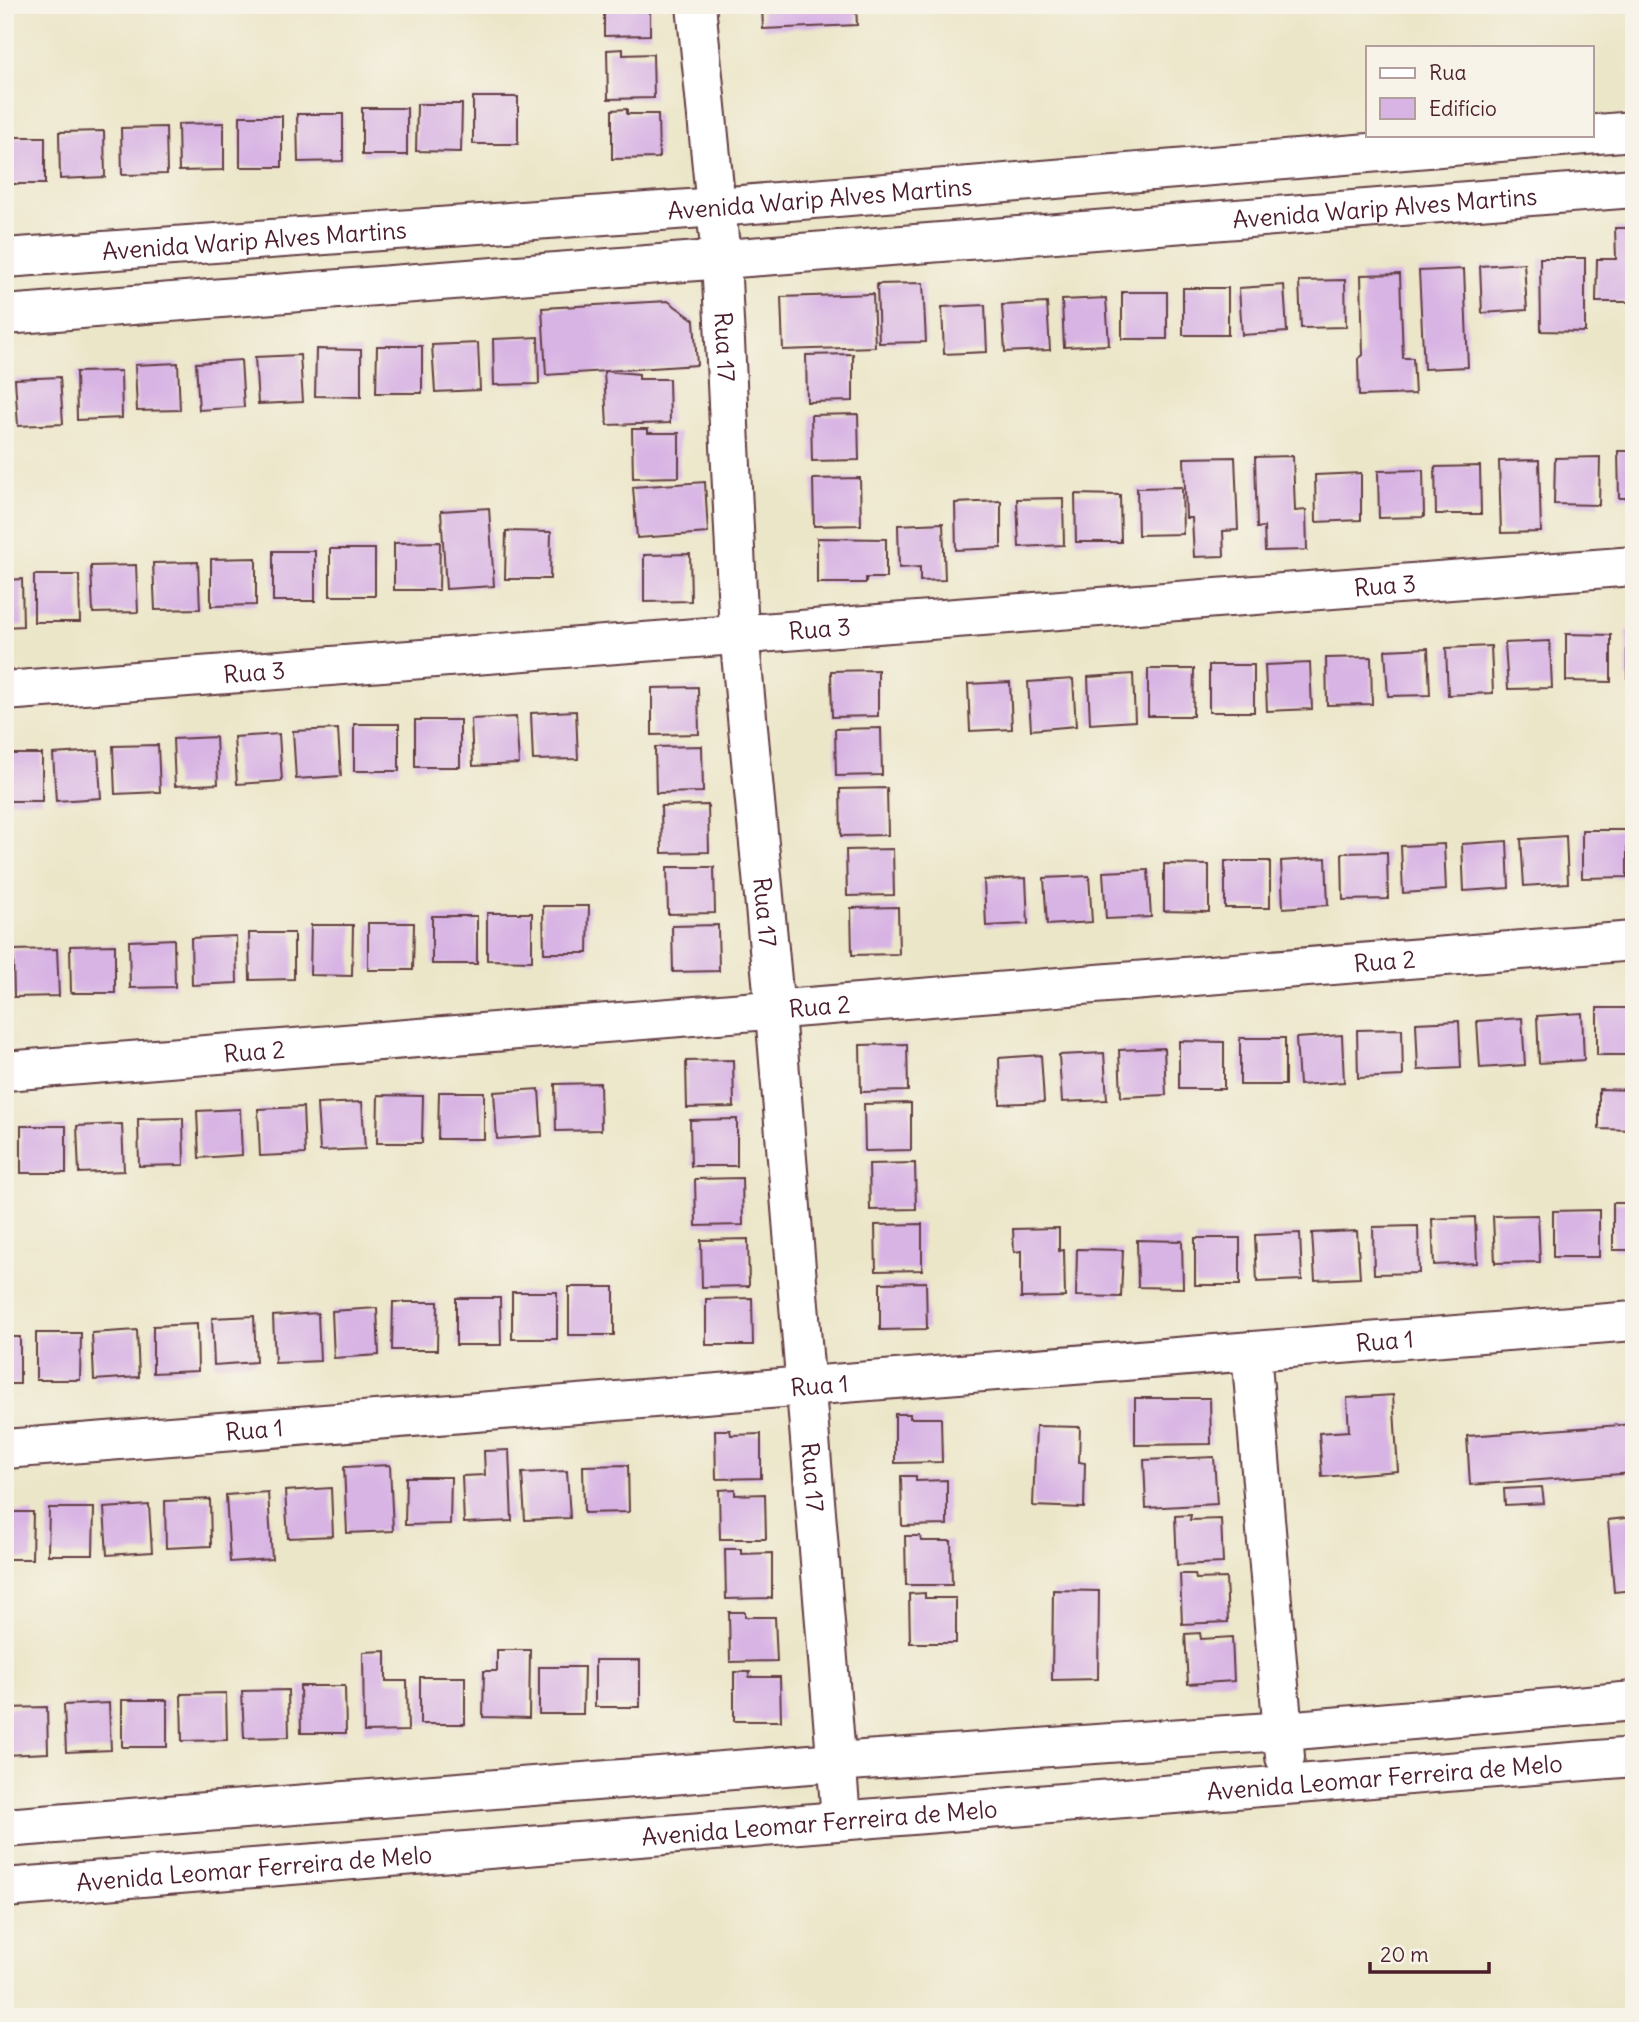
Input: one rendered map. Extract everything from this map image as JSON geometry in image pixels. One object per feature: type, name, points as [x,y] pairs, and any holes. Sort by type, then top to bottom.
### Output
[{"type":"street","name":"Rua 17","points":[[696,5],[721,258],[739,633],[775,1012],[803,1385],[841,1818]]},
{"type":"street","name":"Avenida Warip Alves Martins","points":[[1594,134],[1634,131]]},
{"type":"street","name":"Avenida Warip Alves Martins","points":[[5,258],[717,208],[1574,136]]},
{"type":"street","name":"Avenida Warip Alves Martins","points":[[5,315],[1634,188]]},
{"type":"street","name":"Rua 3","points":[[5,691],[1634,566]]},
{"type":"street","name":"Rua 2","points":[[5,1071],[775,1012],[1634,941]]},
{"type":"street","name":"Rua 1","points":[[5,1448],[1634,1321]]},
{"type":"street","points":[[1251,1351],[1287,1784]]},
{"type":"street","points":[[5,1828],[835,1762],[1284,1731],[1634,1701]]},
{"type":"street","name":"Avenida Leomar Ferreira de Melo","points":[[5,1888],[841,1818],[1634,1757]]},
{"type":"building","points":[[604,5],[650,5],[650,35],[604,36]]},
{"type":"building","points":[[762,5],[856,5],[857,25],[763,29]]},
{"type":"building","points":[[623,49],[623,55],[653,54],[654,98],[608,99],[607,50]]},
{"type":"building","points":[[473,97],[518,97],[518,144],[473,144]]},
{"type":"building","points":[[417,104],[462,104],[461,152],[416,151]]},
{"type":"building","points":[[362,108],[407,108],[407,155],[362,155]]},
{"type":"building","points":[[627,109],[627,114],[658,114],[659,158],[612,159],[612,110]]},
{"type":"building","points":[[297,114],[343,114],[343,161],[298,162]]},
{"type":"building","points":[[240,116],[282,116],[282,167],[240,167]]},
{"type":"building","points":[[224,123],[224,170],[179,171],[178,124]]},
{"type":"building","points":[[166,127],[167,174],[122,175],[121,128]]},
{"type":"building","points":[[104,131],[105,177],[60,179],[59,132]]},
{"type":"building","points":[[5,137],[45,137],[45,184],[5,184]]},
{"type":"building","points":[[1615,228],[1634,228],[1634,302],[1596,302],[1597,259],[1616,259]]},
{"type":"building","points":[[1540,258],[1585,258],[1585,332],[1541,331]]},
{"type":"building","points":[[1524,263],[1527,310],[1482,313],[1480,266]]},
{"type":"building","points":[[1464,269],[1468,367],[1424,369],[1419,271]]},
{"type":"building","points":[[1400,274],[1403,358],[1413,358],[1415,394],[1359,396],[1358,359],[1363,355],[1361,275]]},
{"type":"building","points":[[1345,280],[1346,327],[1301,328],[1299,281]]},
{"type":"building","points":[[923,283],[926,342],[879,343],[877,284]]},
{"type":"building","points":[[1284,285],[1287,332],[1242,335],[1239,288]]},
{"type":"building","points":[[1183,288],[1228,288],[1228,335],[1183,335]]},
{"type":"building","points":[[1122,292],[1167,292],[1167,339],[1122,339]]},
{"type":"building","points":[[873,294],[875,347],[783,350],[781,297]]},
{"type":"building","points":[[1106,298],[1109,345],[1064,347],[1062,300]]},
{"type":"building","points":[[668,301],[694,320],[697,365],[546,375],[542,308]]},
{"type":"building","points":[[1047,303],[1050,350],[1005,352],[1002,305]]},
{"type":"building","points":[[985,305],[987,352],[944,354],[942,307]]},
{"type":"building","points":[[538,337],[539,384],[494,385],[493,339]]},
{"type":"building","points":[[478,343],[480,390],[435,392],[432,345]]},
{"type":"building","points":[[377,346],[422,346],[422,393],[376,393]]},
{"type":"building","points":[[316,349],[361,350],[361,397],[315,396]]},
{"type":"building","points":[[853,354],[853,401],[807,402],[806,355]]},
{"type":"building","points":[[300,355],[303,402],[258,404],[255,357]]},
{"type":"building","points":[[241,360],[244,407],[199,410],[196,363]]},
{"type":"building","points":[[178,363],[180,410],[137,411],[135,365]]},
{"type":"building","points":[[121,371],[122,418],[77,420],[76,372]]},
{"type":"building","points":[[604,371],[639,374],[639,379],[669,379],[670,423],[607,425]]},
{"type":"building","points":[[60,377],[63,424],[18,426],[15,379]]},
{"type":"building","points":[[858,414],[859,460],[812,461],[811,415]]},
{"type":"building","points":[[632,429],[648,429],[648,433],[679,433],[679,477],[633,478]]},
{"type":"building","points":[[1618,451],[1634,451],[1634,498],[1619,498]]},
{"type":"building","points":[[1293,456],[1295,511],[1306,510],[1307,550],[1265,551],[1264,527],[1257,528],[1255,457]]},
{"type":"building","points":[[1235,457],[1238,530],[1223,531],[1224,556],[1194,557],[1192,518],[1186,518],[1184,458]]},
{"type":"building","points":[[1600,457],[1599,505],[1554,504],[1555,458]]},
{"type":"building","points":[[1539,460],[1541,532],[1501,533],[1499,461]]},
{"type":"building","points":[[1480,466],[1481,514],[1436,514],[1435,467]]},
{"type":"building","points":[[1423,470],[1424,517],[1379,518],[1378,471]]},
{"type":"building","points":[[1361,473],[1361,520],[1316,522],[1315,475]]},
{"type":"building","points":[[860,478],[861,525],[814,526],[813,479]]},
{"type":"building","points":[[705,482],[708,533],[637,538],[633,487]]},
{"type":"building","points":[[1182,487],[1183,534],[1138,535],[1137,488]]},
{"type":"building","points":[[1075,494],[1120,495],[1121,542],[1076,542]]},
{"type":"building","points":[[1063,498],[1064,545],[1019,547],[1017,499]]},
{"type":"building","points":[[1001,501],[1001,548],[956,550],[955,503]]},
{"type":"building","points":[[489,508],[494,586],[446,589],[441,511]]},
{"type":"building","points":[[943,523],[945,580],[920,581],[920,567],[899,568],[898,525]]},
{"type":"building","points":[[506,531],[551,532],[550,579],[505,579]]},
{"type":"building","points":[[817,538],[886,539],[886,578],[866,578],[866,583],[817,583]]},
{"type":"building","points":[[440,542],[439,590],[394,590],[394,543]]},
{"type":"building","points":[[330,549],[375,549],[375,596],[330,596]]},
{"type":"building","points":[[273,551],[315,551],[315,601],[273,601]]},
{"type":"building","points":[[690,554],[691,601],[644,602],[644,555]]},
{"type":"building","points":[[256,558],[256,605],[211,606],[211,559]]},
{"type":"building","points":[[198,562],[200,609],[155,610],[153,563]]},
{"type":"building","points":[[136,565],[138,612],[93,613],[91,566]]},
{"type":"building","points":[[34,575],[79,575],[80,622],[34,622]]},
{"type":"building","points":[[22,579],[23,626],[5,627],[5,580]]},
{"type":"building","points":[[1627,631],[1634,631],[1634,678],[1627,678]]},
{"type":"building","points":[[1566,634],[1611,635],[1611,682],[1566,681]]},
{"type":"building","points":[[1550,641],[1552,688],[1508,689],[1505,643]]},
{"type":"building","points":[[1491,646],[1493,693],[1448,695],[1446,648]]},
{"type":"building","points":[[1428,648],[1430,695],[1388,696],[1385,650]]},
{"type":"building","points":[[1371,657],[1372,704],[1327,705],[1326,658]]},
{"type":"building","points":[[1310,663],[1312,709],[1267,711],[1265,665]]},
{"type":"building","points":[[1209,665],[1254,665],[1254,712],[1209,712]]},
{"type":"building","points":[[1148,669],[1194,669],[1193,716],[1148,716]]},
{"type":"building","points":[[878,670],[878,716],[832,717],[831,671]]},
{"type":"building","points":[[1133,674],[1135,721],[1090,724],[1088,677]]},
{"type":"building","points":[[1073,679],[1076,726],[1031,730],[1028,682]]},
{"type":"building","points":[[1010,682],[1012,729],[970,731],[968,684]]},
{"type":"building","points":[[698,687],[699,734],[652,735],[652,688]]},
{"type":"building","points":[[576,711],[578,759],[533,760],[531,713]]},
{"type":"building","points":[[516,717],[519,764],[473,766],[471,719]]},
{"type":"building","points":[[415,720],[460,720],[460,767],[415,767]]},
{"type":"building","points":[[354,724],[399,724],[399,771],[354,771]]},
{"type":"building","points":[[881,728],[882,775],[836,776],[835,729]]},
{"type":"building","points":[[338,729],[341,776],[296,779],[293,731]]},
{"type":"building","points":[[279,734],[282,781],[237,784],[234,737]]},
{"type":"building","points":[[216,737],[218,784],[175,786],[173,739]]},
{"type":"building","points":[[158,745],[160,792],[115,794],[113,746]]},
{"type":"building","points":[[702,746],[703,792],[656,793],[655,747]]},
{"type":"building","points":[[98,751],[101,798],[56,801],[53,754]]},
{"type":"building","points":[[5,754],[42,754],[42,801],[5,801]]},
{"type":"building","points":[[887,788],[888,835],[841,836],[840,789]]},
{"type":"building","points":[[708,805],[709,852],[662,853],[661,806]]},
{"type":"building","points":[[1582,830],[1627,830],[1627,877],[1582,878]]},
{"type":"building","points":[[1566,836],[1568,883],[1524,886],[1521,839]]},
{"type":"building","points":[[1507,841],[1509,888],[1464,891],[1462,844]]},
{"type":"building","points":[[1444,844],[1446,890],[1403,893],[1401,846]]},
{"type":"building","points":[[893,849],[894,895],[847,896],[846,850]]},
{"type":"building","points":[[1387,852],[1388,899],[1343,900],[1342,853]]},
{"type":"building","points":[[1326,858],[1328,905],[1283,908],[1281,861]]},
{"type":"building","points":[[1225,861],[1270,861],[1270,908],[1225,908]]},
{"type":"building","points":[[1164,864],[1209,865],[1209,912],[1164,911]]},
{"type":"building","points":[[667,867],[714,867],[715,913],[668,914]]},
{"type":"building","points":[[1148,870],[1151,917],[1106,919],[1103,872]]},
{"type":"building","points":[[1089,876],[1092,922],[1047,925],[1044,878]]},
{"type":"building","points":[[1026,878],[1028,924],[986,926],[984,880]]},
{"type":"building","points":[[543,906],[589,906],[588,953],[544,953]]},
{"type":"building","points":[[898,907],[899,954],[852,955],[851,908]]},
{"type":"building","points":[[487,913],[532,913],[532,961],[487,960]]},
{"type":"building","points":[[432,916],[477,916],[477,964],[432,964]]},
{"type":"building","points":[[368,923],[414,923],[413,970],[368,970]]},
{"type":"building","points":[[311,925],[353,925],[352,976],[310,975]]},
{"type":"building","points":[[718,925],[719,971],[673,972],[672,926]]},
{"type":"building","points":[[249,933],[294,933],[294,979],[250,980]]},
{"type":"building","points":[[236,936],[237,983],[192,985],[191,938]]},
{"type":"building","points":[[174,939],[175,987],[130,988],[129,941]]},
{"type":"building","points":[[115,945],[115,993],[71,993],[70,946]]},
{"type":"building","points":[[57,949],[59,996],[14,997],[13,950]]},
{"type":"building","points":[[1597,1008],[1634,1008],[1634,1055],[1597,1055]]},
{"type":"building","points":[[1582,1013],[1584,1060],[1539,1063],[1537,1016]]},
{"type":"building","points":[[1522,1018],[1525,1065],[1480,1068],[1477,1021]]},
{"type":"building","points":[[1459,1021],[1461,1068],[1418,1070],[1416,1023]]},
{"type":"building","points":[[1402,1029],[1403,1076],[1358,1078],[1357,1030]]},
{"type":"building","points":[[1342,1035],[1344,1082],[1299,1085],[1296,1038]]},
{"type":"building","points":[[1240,1038],[1285,1038],[1285,1085],[1240,1085]]},
{"type":"building","points":[[1179,1041],[1224,1042],[1224,1089],[1179,1089]]},
{"type":"building","points":[[907,1044],[908,1091],[861,1092],[860,1045]]},
{"type":"building","points":[[1164,1048],[1166,1095],[1121,1097],[1119,1050]]},
{"type":"building","points":[[1104,1053],[1107,1100],[1062,1102],[1059,1055]]},
{"type":"building","points":[[1041,1055],[1044,1102],[1000,1104],[999,1058]]},
{"type":"building","points":[[733,1060],[734,1107],[687,1108],[686,1061]]},
{"type":"building","points":[[600,1083],[601,1130],[556,1131],[555,1084]]},
{"type":"building","points":[[539,1089],[542,1136],[497,1139],[494,1092]]},
{"type":"building","points":[[1599,1089],[1634,1090],[1634,1130],[1599,1129]]},
{"type":"building","points":[[439,1092],[484,1092],[484,1139],[438,1139]]},
{"type":"building","points":[[378,1095],[423,1096],[422,1143],[377,1143]]},
{"type":"building","points":[[362,1102],[365,1149],[320,1151],[317,1104]]},
{"type":"building","points":[[911,1103],[911,1150],[865,1151],[864,1104]]},
{"type":"building","points":[[303,1107],[305,1154],[260,1156],[258,1109]]},
{"type":"building","points":[[240,1109],[242,1155],[199,1158],[197,1111]]},
{"type":"building","points":[[183,1118],[184,1165],[139,1166],[138,1119]]},
{"type":"building","points":[[737,1119],[737,1166],[691,1166],[690,1120]]},
{"type":"building","points":[[122,1124],[124,1171],[79,1173],[77,1126]]},
{"type":"building","points":[[21,1126],[66,1126],[66,1173],[21,1173]]},
{"type":"building","points":[[915,1163],[916,1209],[870,1210],[869,1164]]},
{"type":"building","points":[[742,1178],[743,1225],[696,1226],[695,1179]]},
{"type":"building","points":[[1613,1203],[1634,1203],[1634,1250],[1613,1250]]},
{"type":"building","points":[[1599,1210],[1599,1257],[1553,1257],[1553,1211]]},
{"type":"building","points":[[1538,1215],[1540,1262],[1495,1263],[1493,1216]]},
{"type":"building","points":[[1475,1217],[1477,1263],[1434,1265],[1432,1219]]},
{"type":"building","points":[[922,1224],[922,1270],[876,1271],[875,1225]]},
{"type":"building","points":[[1418,1226],[1419,1273],[1374,1274],[1373,1227]]},
{"type":"building","points":[[1059,1228],[1059,1251],[1064,1250],[1065,1297],[1021,1298],[1021,1251],[1014,1252],[1013,1229]]},
{"type":"building","points":[[1357,1231],[1360,1278],[1315,1280],[1312,1233]]},
{"type":"building","points":[[1300,1233],[1302,1280],[1257,1282],[1255,1235]]},
{"type":"building","points":[[1195,1238],[1240,1238],[1240,1285],[1195,1285]]},
{"type":"building","points":[[748,1239],[749,1286],[702,1287],[701,1240]]},
{"type":"building","points":[[1137,1240],[1182,1241],[1183,1288],[1138,1287]]},
{"type":"building","points":[[1077,1249],[1123,1250],[1121,1297],[1076,1296]]},
{"type":"building","points":[[926,1282],[927,1329],[880,1330],[880,1283]]},
{"type":"building","points":[[569,1287],[614,1287],[614,1335],[569,1335]]},
{"type":"building","points":[[512,1292],[557,1292],[557,1339],[512,1339]]},
{"type":"building","points":[[456,1298],[500,1298],[501,1345],[456,1345]]},
{"type":"building","points":[[752,1298],[753,1345],[706,1345],[706,1299]]},
{"type":"building","points":[[393,1302],[438,1302],[437,1350],[392,1350]]},
{"type":"building","points":[[377,1308],[379,1355],[334,1358],[332,1311]]},
{"type":"building","points":[[318,1313],[320,1361],[275,1363],[273,1316]]},
{"type":"building","points":[[254,1316],[256,1362],[214,1365],[212,1318]]},
{"type":"building","points":[[197,1324],[198,1371],[153,1373],[153,1326]]},
{"type":"building","points":[[137,1330],[139,1377],[94,1380],[92,1333]]},
{"type":"building","points":[[36,1333],[81,1333],[80,1380],[36,1380]]},
{"type":"building","points":[[5,1337],[20,1337],[20,1384],[5,1384]]},
{"type":"building","points":[[1393,1395],[1398,1471],[1322,1477],[1319,1433],[1349,1431],[1347,1398]]},
{"type":"building","points":[[1135,1398],[1210,1398],[1211,1444],[1135,1445]]},
{"type":"building","points":[[895,1414],[910,1414],[910,1418],[941,1418],[942,1462],[895,1463]]},
{"type":"building","points":[[1634,1424],[1634,1473],[1470,1485],[1467,1436]]},
{"type":"building","points":[[1036,1426],[1080,1427],[1079,1462],[1085,1463],[1084,1508],[1033,1506]]},
{"type":"building","points":[[715,1430],[730,1430],[731,1435],[761,1434],[761,1478],[716,1479]]},
{"type":"building","points":[[509,1450],[512,1521],[464,1523],[462,1476],[485,1475],[484,1451]]},
{"type":"building","points":[[1214,1457],[1217,1504],[1146,1508],[1144,1460]]},
{"type":"building","points":[[390,1465],[393,1531],[347,1533],[344,1467]]},
{"type":"building","points":[[628,1465],[629,1512],[584,1513],[583,1466]]},
{"type":"building","points":[[567,1471],[570,1518],[525,1520],[522,1473]]},
{"type":"building","points":[[901,1476],[916,1476],[916,1481],[947,1480],[947,1525],[902,1526]]},
{"type":"building","points":[[406,1477],[451,1477],[450,1524],[405,1525]]},
{"type":"building","points":[[1542,1487],[1544,1503],[1505,1505],[1504,1489]]},
{"type":"building","points":[[331,1488],[333,1536],[288,1538],[285,1491]]},
{"type":"building","points":[[735,1489],[735,1495],[765,1494],[766,1539],[720,1539],[719,1490]]},
{"type":"building","points":[[268,1492],[272,1559],[230,1562],[226,1495]]},
{"type":"building","points":[[210,1499],[211,1546],[166,1548],[165,1501]]},
{"type":"building","points":[[149,1505],[152,1552],[107,1555],[104,1508]]},
{"type":"building","points":[[49,1508],[94,1508],[93,1555],[48,1555]]},
{"type":"building","points":[[5,1512],[33,1512],[32,1559],[5,1559]]},
{"type":"building","points":[[1191,1515],[1190,1520],[1221,1519],[1223,1563],[1177,1565],[1175,1516]]},
{"type":"building","points":[[1634,1517],[1634,1590],[1614,1592],[1608,1520]]},
{"type":"building","points":[[905,1536],[920,1536],[921,1541],[951,1541],[952,1585],[906,1585]]},
{"type":"building","points":[[725,1549],[741,1549],[741,1554],[772,1553],[772,1598],[726,1599]]},
{"type":"building","points":[[1180,1574],[1195,1574],[1196,1579],[1226,1578],[1228,1622],[1182,1624]]},
{"type":"building","points":[[1053,1590],[1099,1591],[1098,1679],[1052,1680]]},
{"type":"building","points":[[925,1593],[925,1598],[956,1598],[956,1643],[910,1643],[909,1594]]},
{"type":"building","points":[[729,1612],[745,1612],[745,1617],[775,1617],[777,1661],[730,1662]]},
{"type":"building","points":[[1200,1633],[1201,1639],[1232,1637],[1234,1681],[1188,1684],[1185,1634]]},
{"type":"building","points":[[497,1650],[530,1650],[529,1718],[483,1717],[484,1671],[497,1671]]},
{"type":"building","points":[[386,1651],[386,1681],[407,1681],[408,1731],[364,1732],[363,1652]]},
{"type":"building","points":[[595,1660],[640,1660],[640,1707],[595,1707]]},
{"type":"building","points":[[539,1667],[584,1667],[583,1714],[539,1714]]},
{"type":"building","points":[[734,1672],[750,1672],[749,1677],[780,1677],[781,1721],[734,1721]]},
{"type":"building","points":[[420,1677],[465,1677],[465,1724],[420,1724]]},
{"type":"building","points":[[300,1686],[345,1686],[346,1733],[301,1733]]},
{"type":"building","points":[[288,1690],[289,1737],[244,1738],[242,1691]]},
{"type":"building","points":[[226,1693],[227,1740],[182,1741],[181,1694]]},
{"type":"building","points":[[122,1700],[167,1700],[167,1747],[122,1747]]},
{"type":"building","points":[[109,1703],[111,1750],[66,1752],[64,1705]]},
{"type":"building","points":[[47,1707],[48,1753],[5,1755],[5,1708]]}]
